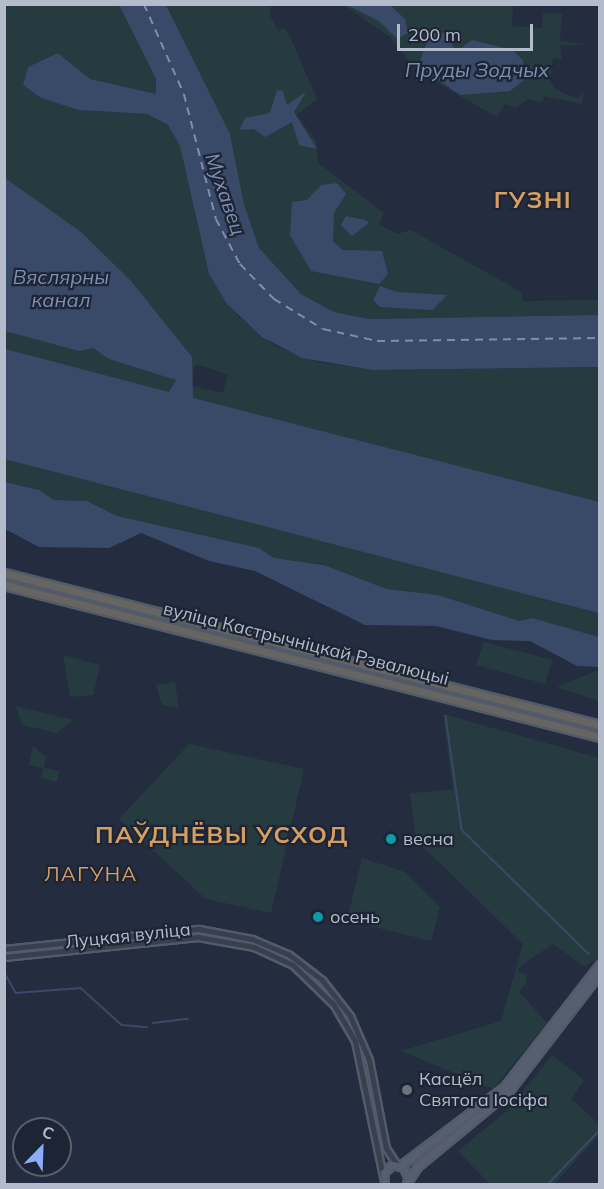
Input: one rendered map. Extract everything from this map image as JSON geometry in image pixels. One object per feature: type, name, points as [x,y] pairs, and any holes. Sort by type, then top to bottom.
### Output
[{"type":"highway","name":"вуліца Кастрычніцкай Рэвалюцыі","points":[[4,573],[436,680],[600,725]]},
{"type":"highway","name":"вуліца Кастрычніцкай Рэвалюцыі","points":[[4,585],[433,691],[600,737]]},
{"type":"highway","points":[[74,601],[76,591]]},
{"type":"highway","points":[[102,608],[105,597]]},
{"type":"highway","points":[[412,686],[414,675]]},
{"type":"highway","points":[[433,691],[436,680]]},
{"type":"main road","points":[[383,1181],[399,1165],[505,1087],[600,965]]},
{"type":"main road","points":[[399,1165],[408,1183],[508,1092],[600,974]]},
{"type":"street","name":"Луцкая вуліца","points":[[4,949],[199,929],[252,939],[288,954],[322,980],[344,1006],[365,1049],[386,1148],[399,1165]]},
{"type":"street","points":[[151,934],[152,942]]},
{"type":"street","name":"Луцкая вуліца","points":[[4,957],[198,937],[249,945],[293,965],[323,992],[359,1052],[383,1181]]},
{"type":"green space","points":[[4,5],[119,5],[156,79],[156,94],[90,79],[58,53],[28,67],[23,85],[41,98],[79,110],[147,114],[168,125],[180,146],[209,274],[239,317],[275,346],[318,362],[372,370],[599,367],[599,637],[532,618],[520,621],[438,595],[387,589],[322,564],[274,558],[259,548],[117,516],[87,501],[54,500],[39,490],[5,482]],"holes":[[[195,364],[228,374],[223,393],[191,386]]]},
{"type":"green space","points":[[166,5],[271,5],[270,16],[279,32],[283,27],[288,32],[317,99],[296,115],[316,141],[318,163],[384,213],[379,224],[397,234],[411,230],[521,292],[523,301],[599,300],[599,315],[369,319],[334,312],[301,294],[259,248],[244,204],[230,134]]},
{"type":"green space","points":[[344,5],[513,5],[512,26],[542,28],[543,13],[562,14],[560,41],[590,45],[560,45],[562,59],[553,58],[550,80],[554,88],[577,99],[584,91],[582,104],[544,96],[542,102],[528,99],[516,108],[505,104],[497,117],[417,71],[391,38]]},
{"type":"green space","points":[[484,642],[552,660],[545,684],[476,665]]},
{"type":"green space","points":[[63,655],[100,665],[93,695],[70,697]]},
{"type":"green space","points":[[598,667],[599,701],[557,687],[598,670]]},
{"type":"green space","points":[[175,682],[179,708],[162,705],[156,685]]},
{"type":"green space","points":[[16,706],[73,720],[57,733],[22,725]]},
{"type":"green space","points":[[443,714],[599,758],[599,957],[585,967],[553,944],[523,964],[517,971],[527,975],[526,983],[519,992],[547,1023],[493,1089],[401,1051],[501,1021],[523,944],[416,840],[410,793],[453,790]]},
{"type":"green space","points":[[189,744],[304,769],[271,913],[206,899],[119,819]]},
{"type":"green space","points":[[33,746],[46,757],[44,768],[59,771],[57,782],[41,778],[43,768],[29,765]]},
{"type":"green space","points":[[362,858],[405,872],[440,907],[431,941],[347,920]]},
{"type":"green space","points":[[552,1055],[584,1080],[571,1099],[599,1124],[599,1135],[554,1184],[490,1184],[458,1151],[508,1110]]},
{"type":"water","name":"Мухавец","points":[[119,5],[166,5],[230,134],[244,204],[259,248],[301,294],[334,312],[369,319],[599,315],[599,367],[372,370],[302,358],[262,337],[227,304],[209,274],[180,146],[168,125],[147,114],[79,110],[41,98],[23,85],[28,67],[58,53],[90,79],[156,94],[156,79]]},
{"type":"water","points":[[347,5],[390,5],[405,19],[408,33],[397,39],[379,21]]},
{"type":"water","name":"Пруды Зодчых","points":[[438,31],[447,34],[456,52],[472,40],[512,50],[523,60],[524,80],[510,91],[460,95],[418,66],[429,37]]},
{"type":"water","points":[[277,90],[283,91],[287,105],[306,92],[294,112],[317,149],[299,145],[292,122],[265,137],[254,129],[239,130],[245,118],[270,113]]},
{"type":"water","name":"Вяслярны канал","points":[[5,178],[81,232],[131,281],[192,357],[193,398],[599,502],[599,613],[5,459],[5,349],[169,392],[176,380],[109,359],[93,348],[79,351],[5,331]]},
{"type":"water","points":[[337,183],[346,194],[334,213],[333,242],[343,250],[382,251],[388,274],[379,284],[311,271],[290,235],[292,202],[307,200],[321,185]]},
{"type":"water","points":[[346,216],[369,223],[352,236],[341,225]]},
{"type":"water","points":[[380,286],[397,292],[447,295],[432,310],[380,307],[373,300]]},
{"type":"water","points":[[5,482],[39,490],[54,500],[87,501],[117,516],[259,548],[274,558],[324,565],[387,589],[438,595],[519,621],[532,618],[599,637],[599,667],[577,666],[530,641],[492,640],[436,626],[365,625],[255,571],[209,561],[141,533],[109,548],[39,547],[5,529]]},
{"type":"waterway","points":[[446,716],[462,830],[589,954]]},
{"type":"waterway","points":[[4,972],[16,993],[81,988],[122,1025],[147,1027]]},
{"type":"waterway","points":[[153,1023],[188,1019]]},
{"type":"waterway","points":[[548,1184],[600,1130]]},
{"type":"ferry route","points":[[144,4],[184,94],[216,219],[240,264],[274,299],[323,329],[377,341],[600,338]]},
{"type":"place","name":"весна","points":[[391,839]]},
{"type":"place","name":"осень","points":[[318,917]]},
{"type":"place","name":"Касцёл Святога Іосіфа","points":[[407,1090]]},
{"type":"district","name":"ГУЗНІ","points":[[533,200]]},
{"type":"district","name":"ПАЎДНЁВЫ УСХОД","points":[[222,835]]},
{"type":"district","name":"ЛАГУНА","points":[[91,873]]}]
